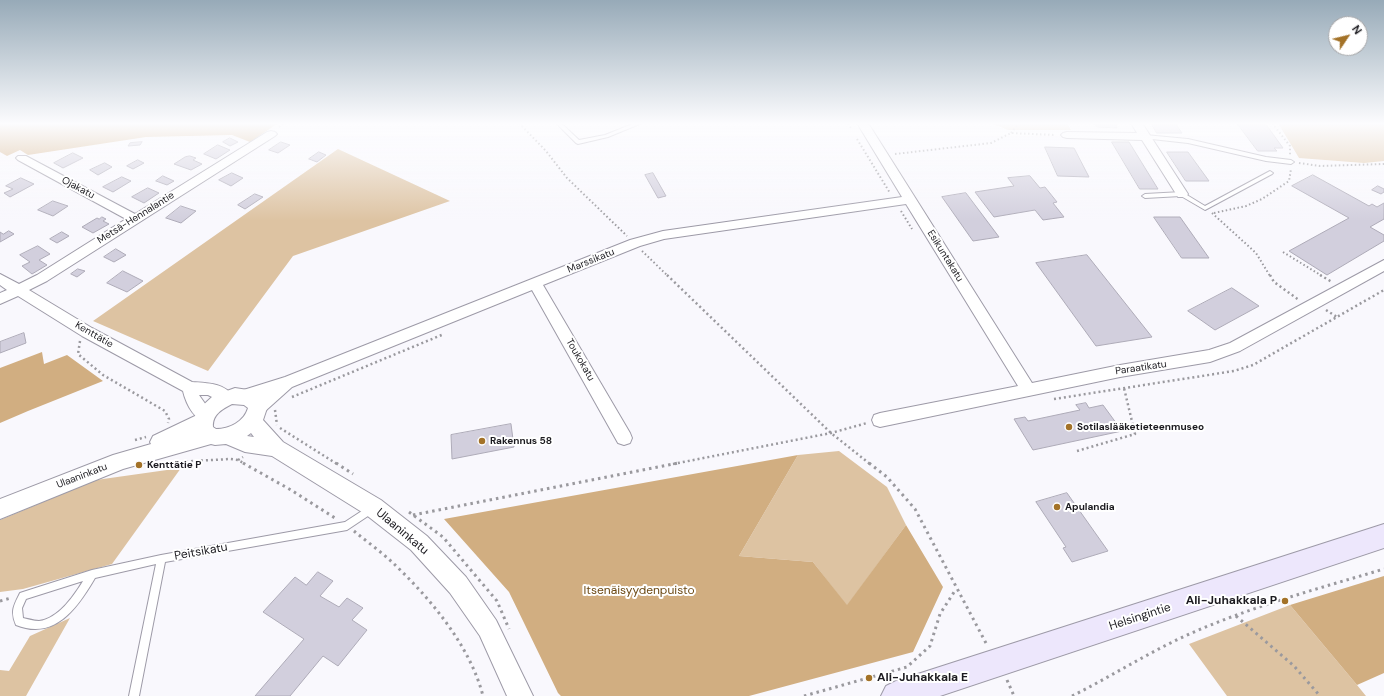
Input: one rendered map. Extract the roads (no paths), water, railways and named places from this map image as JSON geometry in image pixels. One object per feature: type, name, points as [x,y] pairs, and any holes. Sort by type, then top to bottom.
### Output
[{"type":"main road","name":"Helsingintie","points":[[896,696],[1384,536]]},
{"type":"street","name":"Metsä-Hennalantie","points":[[0,299],[42,278],[236,155]]},
{"type":"street","name":"Esikuntakatu","points":[[875,155],[910,200],[1028,389]]},
{"type":"street","points":[[1157,155],[1182,194]]},
{"type":"street","name":"Ojakatu","points":[[22,158],[135,218]]},
{"type":"street","name":"Marssikatu","points":[[245,406],[289,382],[535,283],[638,250],[663,235],[910,200]]},
{"type":"street","name":"Paraatikatu","points":[[880,420],[1028,389],[1084,374],[1120,371],[1168,364],[1217,354],[1235,348],[1342,288],[1380,271]]},
{"type":"street","name":"Kenttätie","points":[[0,279],[88,332],[190,388]]},
{"type":"street","name":"Toukokatu","points":[[535,283],[624,438]]},
{"type":"street","points":[[190,388],[211,389],[245,406],[276,448],[245,444],[212,427],[199,410],[191,396],[190,388]]},
{"type":"street","points":[[212,427],[214,405],[245,406]]},
{"type":"street","points":[[120,461],[212,427],[238,433],[245,406]]},
{"type":"street","name":"Ulaaninkatu","points":[[0,509],[120,461],[141,456],[212,427]]},
{"type":"street","name":"Ulaaninkatu","points":[[276,448],[373,508],[419,543],[458,585],[488,628],[520,696]]},
{"type":"street","name":"Ulaaninkatu","points":[[508,670],[510,696]]},
{"type":"lane","points":[[1251,155],[1291,162]]},
{"type":"lane","points":[[1145,196],[1182,194],[1205,208],[1270,173]]},
{"type":"lane","name":"Peitsikatu","points":[[134,696],[161,560],[348,526],[373,508]]},
{"type":"lane","points":[[92,574],[79,596],[65,613],[40,625],[19,622],[17,608],[23,596],[92,574],[161,560]]},
{"type":"place","name":"Sotilaslääketieteenmuseo","points":[[1069,427]]},
{"type":"place","name":"Rakennus 58","points":[[482,441]]},
{"type":"place","name":"Kenttätie P","points":[[139,465]]},
{"type":"place","name":"Apulandia","points":[[1057,507]]},
{"type":"place","name":"Ali-Juhakkala P","points":[[1285,601]]},
{"type":"place","name":"Ali-Juhakkala E","points":[[869,678]]},
{"type":"park label","name":"Itsenäisyydenpuisto","points":[[639,591]]}]
